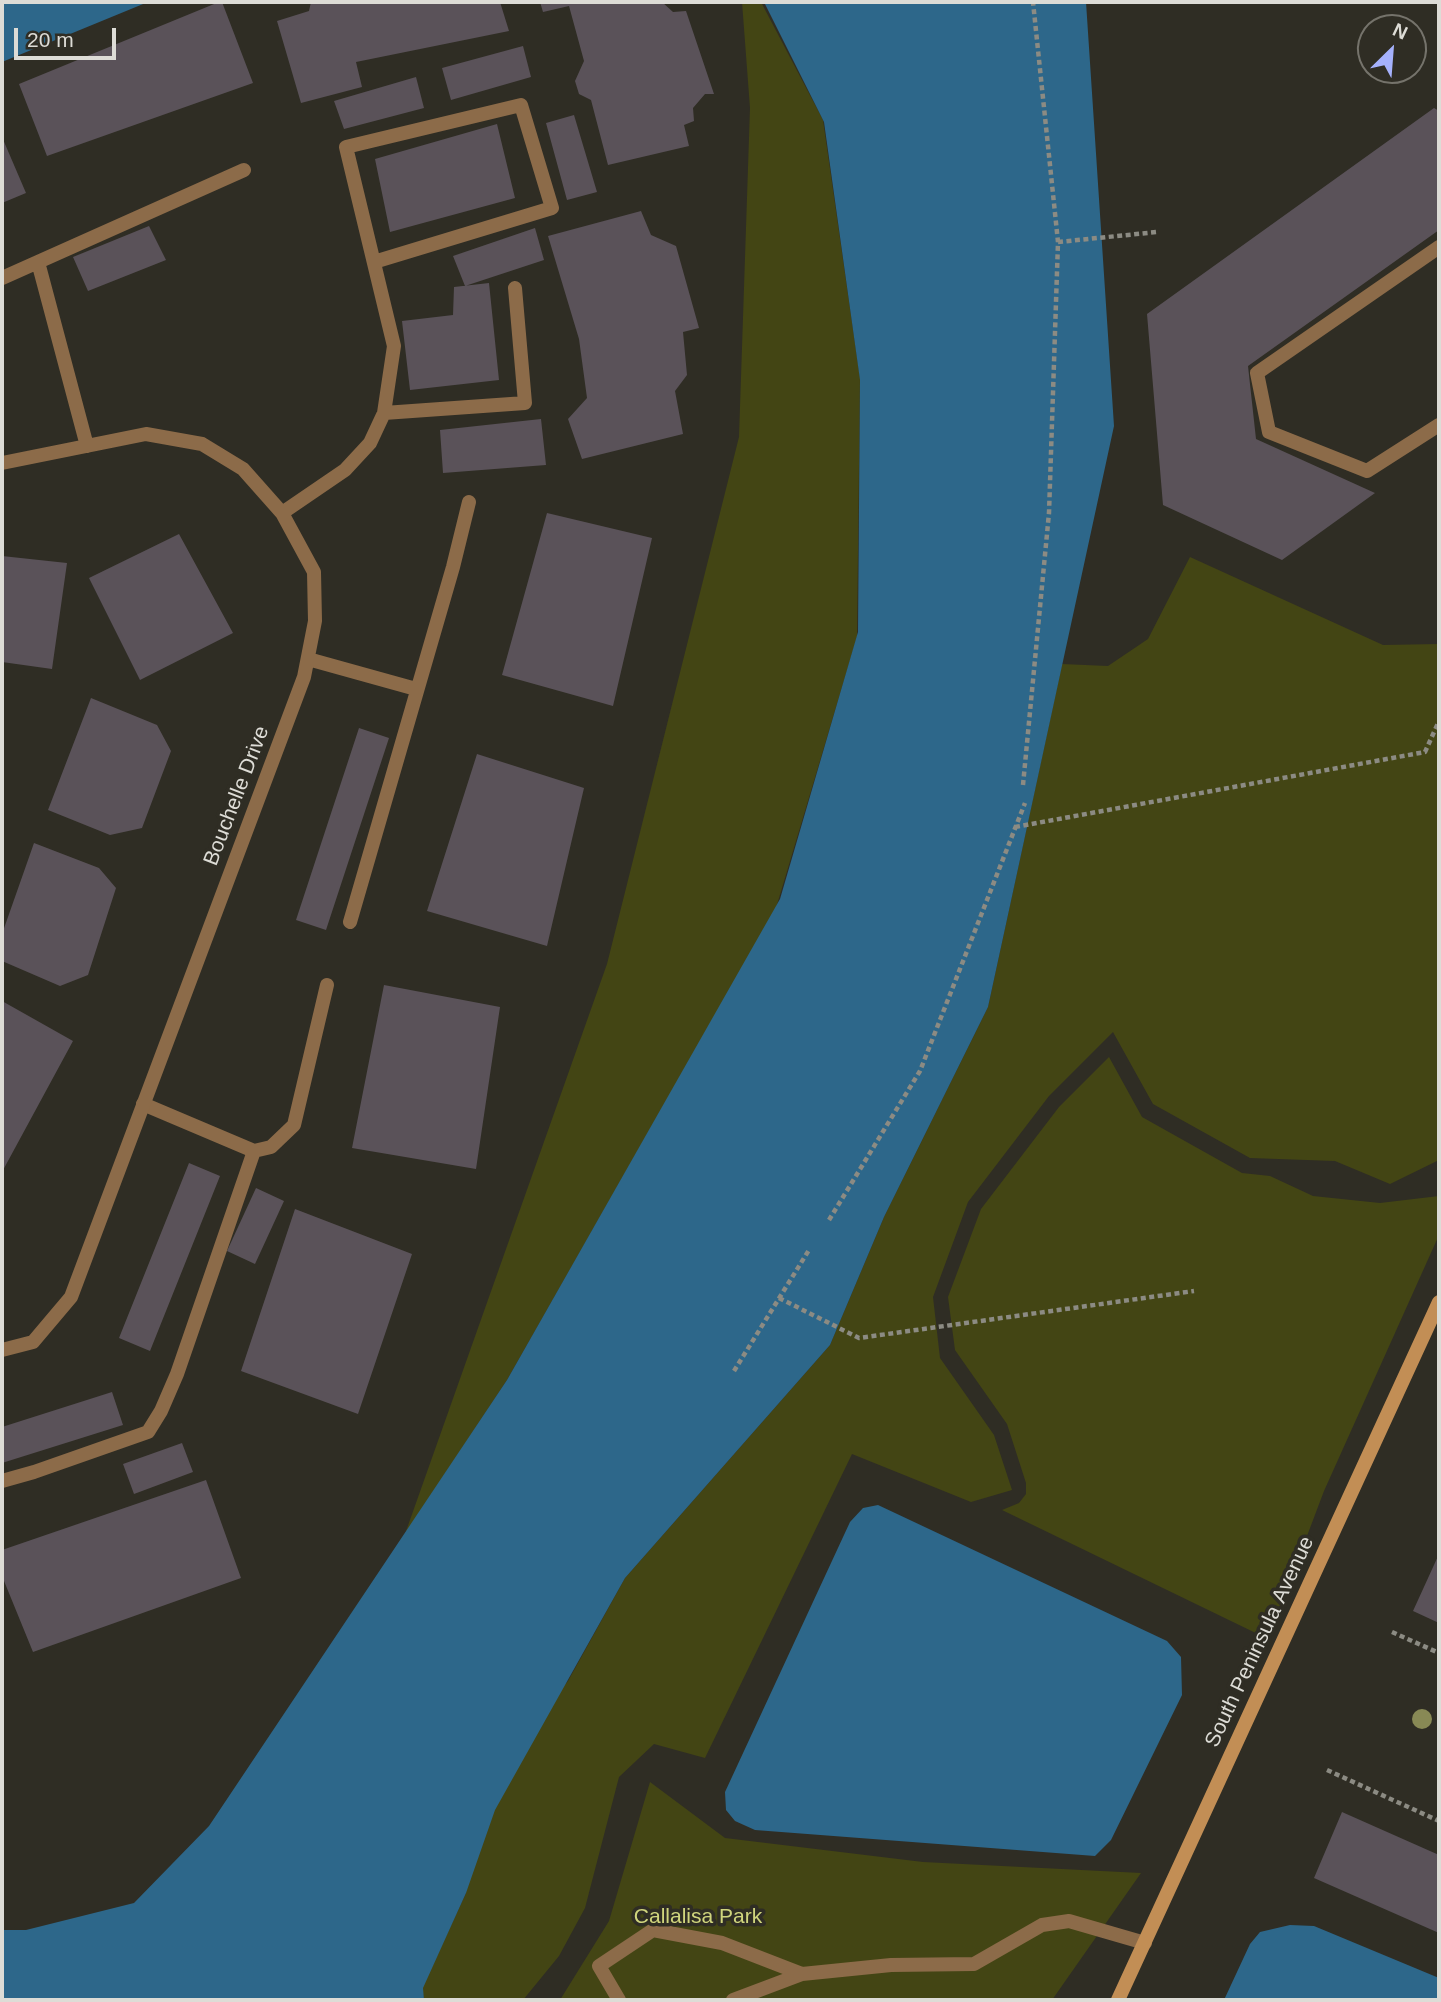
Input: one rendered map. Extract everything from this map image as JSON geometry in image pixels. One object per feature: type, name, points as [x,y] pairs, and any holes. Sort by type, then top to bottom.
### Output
[{"type":"main road","name":"South Peninsula Avenue","points":[[1118,2000],[1439,1302]]},
{"type":"street","points":[[282,513],[345,470],[370,443],[384,413],[394,346],[346,146],[521,105],[552,208],[374,262]]},
{"type":"street","points":[[2,278],[244,170]]},
{"type":"street","points":[[1439,247],[1257,373],[1269,432],[1367,471],[1439,425]]},
{"type":"street","points":[[38,262],[87,446]]},
{"type":"street","points":[[384,413],[525,403],[514,288]]},
{"type":"street","name":"Bouchelle Drive","points":[[2,463],[146,434],[202,444],[243,469],[282,513],[314,572],[315,621],[304,677],[71,1297],[33,1342],[2,1350]]},
{"type":"street","points":[[350,922],[453,567],[469,502]]},
{"type":"street","points":[[308,659],[416,689]]},
{"type":"street","points":[[143,1104],[254,1151],[271,1147],[294,1125],[327,985]]},
{"type":"street","points":[[2,1481],[148,1432],[161,1411],[177,1374],[254,1151]]},
{"type":"street","points":[[733,2000],[802,1974],[891,1965],[974,1964],[1042,1925],[1069,1921],[1145,1943]]},
{"type":"street","points":[[619,2000],[599,1966],[653,1930],[722,1943],[802,1974]]},
{"type":"path","points":[[1023,785],[1049,513],[1058,242],[1032,2]]},
{"type":"path","points":[[1058,242],[1157,232]]},
{"type":"path","points":[[1015,828],[1425,752],[1439,721]]},
{"type":"path","points":[[829,1220],[920,1071],[1025,803]]},
{"type":"path","points":[[733,1371],[809,1250]]},
{"type":"path","points":[[779,1298],[859,1338],[1194,1291]]},
{"type":"path","points":[[1392,1632],[1439,1653]]},
{"type":"path","points":[[1326,1770],[1439,1821]]},
{"type":"green space","points":[[742,2],[761,2],[823,120],[860,378],[857,637],[776,908],[507,1380],[405,1534],[607,964],[739,437],[750,108]]},
{"type":"green space","points":[[1190,557],[1383,645],[1439,644],[1439,1160],[1390,1184],[1335,1161],[1250,1158],[1153,1104],[1113,1032],[1049,1096],[968,1202],[933,1297],[940,1358],[994,1435],[1012,1490],[971,1502],[852,1454],[705,1758],[654,1744],[619,1777],[585,1908],[559,1956],[523,2000],[424,2000],[422,1988],[466,1893],[440,1828],[568,1681],[625,1578],[830,1345],[884,1217],[988,1007],[1062,664],[1108,666],[1148,639]]},
{"type":"green space","points":[[1109,1057],[1142,1117],[1242,1173],[1270,1176],[1313,1196],[1380,1203],[1439,1196],[1439,1235],[1324,1491],[1266,1638],[1002,1510],[1019,1503],[1026,1494],[1026,1483],[1007,1424],[955,1350],[948,1297],[981,1209],[1059,1107]]},
{"type":"green space","name":"Callalisa Park","points":[[650,1782],[725,1838],[923,1862],[1141,1873],[1052,2000],[560,2000],[609,1921]]},
{"type":"water","points":[[2,2],[148,2],[2,62]]},
{"type":"water","points":[[764,2],[1086,2],[1114,426],[988,1007],[884,1217],[830,1345],[625,1578],[495,1810],[466,1893],[423,1988],[424,2000],[2,2000],[2,1930],[26,1930],[134,1903],[209,1826],[507,1380],[780,899],[858,632],[860,380],[824,122]]},
{"type":"water","points":[[878,1505],[1167,1641],[1181,1657],[1182,1695],[1111,1840],[1095,1856],[755,1830],[735,1821],[726,1810],[725,1792],[850,1522],[863,1508]]},
{"type":"water","points":[[1290,1925],[1314,1926],[1439,1978],[1439,2000],[1224,2000],[1250,1944],[1260,1932]]},
{"type":"building","points":[[222,2],[253,83],[47,156],[19,84]]},
{"type":"building","points":[[311,2],[500,2],[509,31],[356,62],[362,87],[301,103],[277,21],[309,11]]},
{"type":"building","points":[[540,2],[662,2],[673,12],[686,11],[714,94],[705,94],[693,108],[694,121],[684,125],[689,146],[608,165],[591,100],[579,94],[575,81],[584,61],[569,6],[543,12]]},
{"type":"building","points":[[523,46],[531,77],[451,100],[442,68]]},
{"type":"building","points":[[416,77],[424,108],[344,129],[334,101]]},
{"type":"building","points":[[1434,108],[1439,111],[1439,230],[1248,366],[1256,439],[1375,493],[1282,560],[1163,505],[1147,314]]},
{"type":"building","points":[[574,115],[597,192],[567,200],[546,123]]},
{"type":"building","points":[[497,124],[515,198],[390,232],[375,159]]},
{"type":"building","points":[[2,137],[26,193],[2,203]]},
{"type":"building","points":[[641,211],[651,235],[676,246],[699,328],[683,332],[687,375],[675,391],[683,434],[582,459],[568,419],[587,398],[579,339],[548,236]]},
{"type":"building","points":[[149,226],[166,260],[88,291],[73,257]]},
{"type":"building","points":[[535,228],[544,260],[465,286],[453,256]]},
{"type":"building","points":[[489,283],[499,380],[410,390],[402,321],[453,315],[454,287]]},
{"type":"building","points":[[541,419],[546,465],[443,473],[440,430]]},
{"type":"building","points":[[547,513],[652,538],[613,706],[502,675]]},
{"type":"building","points":[[179,534],[233,633],[140,680],[89,578]]},
{"type":"building","points":[[2,556],[67,563],[52,669],[2,662]]},
{"type":"building","points":[[91,698],[157,725],[171,751],[142,828],[110,835],[48,810]]},
{"type":"building","points":[[359,728],[389,738],[326,930],[296,920]]},
{"type":"building","points":[[477,754],[584,788],[547,946],[427,911]]},
{"type":"building","points":[[34,843],[99,868],[116,888],[88,975],[60,986],[2,961],[2,934]]},
{"type":"building","points":[[384,985],[500,1007],[476,1169],[352,1148]]},
{"type":"building","points":[[2,1001],[73,1041],[2,1172]]},
{"type":"building","points":[[189,1163],[220,1176],[150,1351],[119,1338]]},
{"type":"building","points":[[256,1188],[284,1201],[255,1264],[227,1251]]},
{"type":"building","points":[[295,1209],[412,1254],[358,1414],[241,1371]]},
{"type":"building","points":[[112,1392],[123,1425],[2,1463],[2,1427]]},
{"type":"building","points":[[182,1443],[193,1472],[134,1494],[123,1464]]},
{"type":"building","points":[[206,1480],[241,1578],[33,1652],[2,1576],[2,1550]]},
{"type":"building","points":[[1439,1554],[1439,1623],[1413,1611]]},
{"type":"building","points":[[1342,1812],[1439,1855],[1439,1933],[1314,1878]]}]
